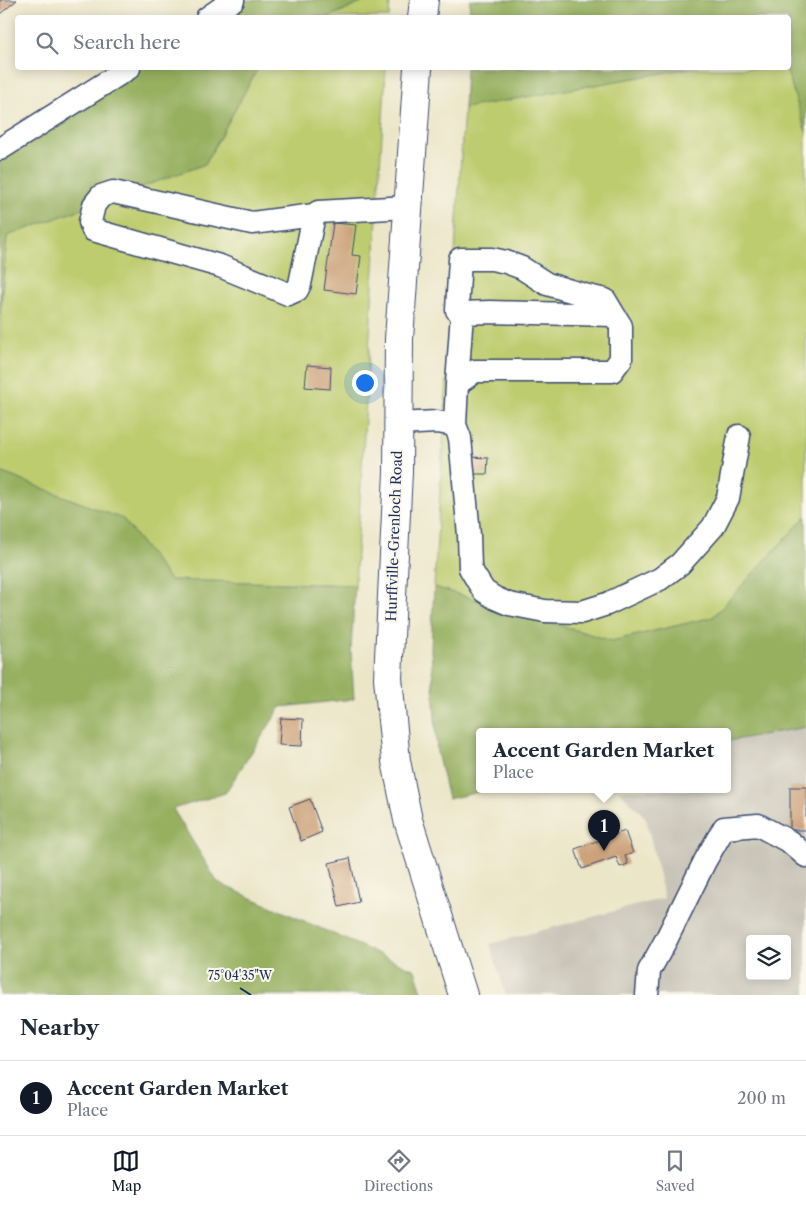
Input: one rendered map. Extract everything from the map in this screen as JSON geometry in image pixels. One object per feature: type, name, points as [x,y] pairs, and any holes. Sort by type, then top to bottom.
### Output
[{"type":"main road","points":[[422,15],[424,0]]},
{"type":"main road","name":"Hurffville-Grenloch Road","points":[[418,70],[399,339],[398,472],[388,678],[396,762],[408,820],[463,995]]},
{"type":"street","points":[[210,15],[233,0]]},
{"type":"street","points":[[0,149],[126,70]]},
{"type":"street","points":[[314,215],[300,284],[297,290],[288,294],[220,266],[94,230],[90,222],[94,205],[101,196],[113,192],[252,223],[314,215],[318,212],[408,207]]},
{"type":"street","points":[[458,384],[475,371],[612,371],[621,359],[621,326],[614,314],[605,300],[547,284],[522,268],[506,262],[492,259],[460,259],[457,310],[462,313],[614,314]]},
{"type":"street","points":[[462,313],[455,425],[460,438],[469,535],[470,568],[484,591],[495,598],[516,606],[545,612],[582,612],[607,604],[660,579],[680,564],[713,527],[728,498],[739,436]]},
{"type":"street","points":[[398,424],[436,422],[455,425]]},
{"type":"street","points":[[647,995],[649,970],[724,828],[758,825],[790,842],[806,856]]},
{"type":"shaded area","points":[[806,727],[806,995],[506,995],[490,944],[664,898],[646,818],[621,793],[731,793],[731,740]]},
{"type":"green space","points":[[231,0],[368,0],[332,15],[208,15]]},
{"type":"green space","points":[[368,0],[390,1],[389,15],[334,15]]},
{"type":"green space","points":[[470,0],[806,0],[806,132],[787,70],[791,70],[791,15],[469,15]]},
{"type":"green space","points":[[121,70],[257,70],[205,164],[7,236],[0,314],[0,146]]},
{"type":"green space","points":[[257,70],[386,70],[355,585],[170,580],[123,519],[0,472],[0,314],[7,236],[205,164]]},
{"type":"green space","points":[[466,70],[679,70],[464,108]]},
{"type":"green space","points":[[679,70],[787,70],[806,132],[806,516],[713,617],[612,641],[434,587],[464,108]]},
{"type":"green space","points":[[0,472],[123,519],[170,580],[355,585],[351,650],[354,699],[281,707],[225,793],[173,809],[218,883],[415,970],[423,995],[0,995]]},
{"type":"green space","points":[[806,516],[806,727],[731,740],[731,728],[476,728],[476,793],[448,799],[437,752],[431,649],[434,587],[612,641],[713,617]]},
{"type":"building","points":[[0,0],[17,0],[0,14]]},
{"type":"building","points":[[333,223],[356,225],[352,255],[361,256],[356,294],[324,290]]},
{"type":"building","points":[[307,365],[331,367],[330,389],[305,387]]},
{"type":"building","points":[[472,457],[488,458],[487,474],[471,474]]},
{"type":"building","points":[[281,718],[303,719],[302,746],[279,745]]},
{"type":"building","points":[[790,787],[806,787],[806,830],[790,830]]},
{"type":"building","points":[[310,799],[322,832],[301,841],[289,807]]},
{"type":"building","points":[[625,831],[633,853],[625,856],[628,864],[620,867],[616,857],[582,869],[575,849]]},
{"type":"building","points":[[350,858],[359,902],[339,907],[329,863]]},
{"type":"place","name":"Accent Garden Market","points":[[604,851]]}]
